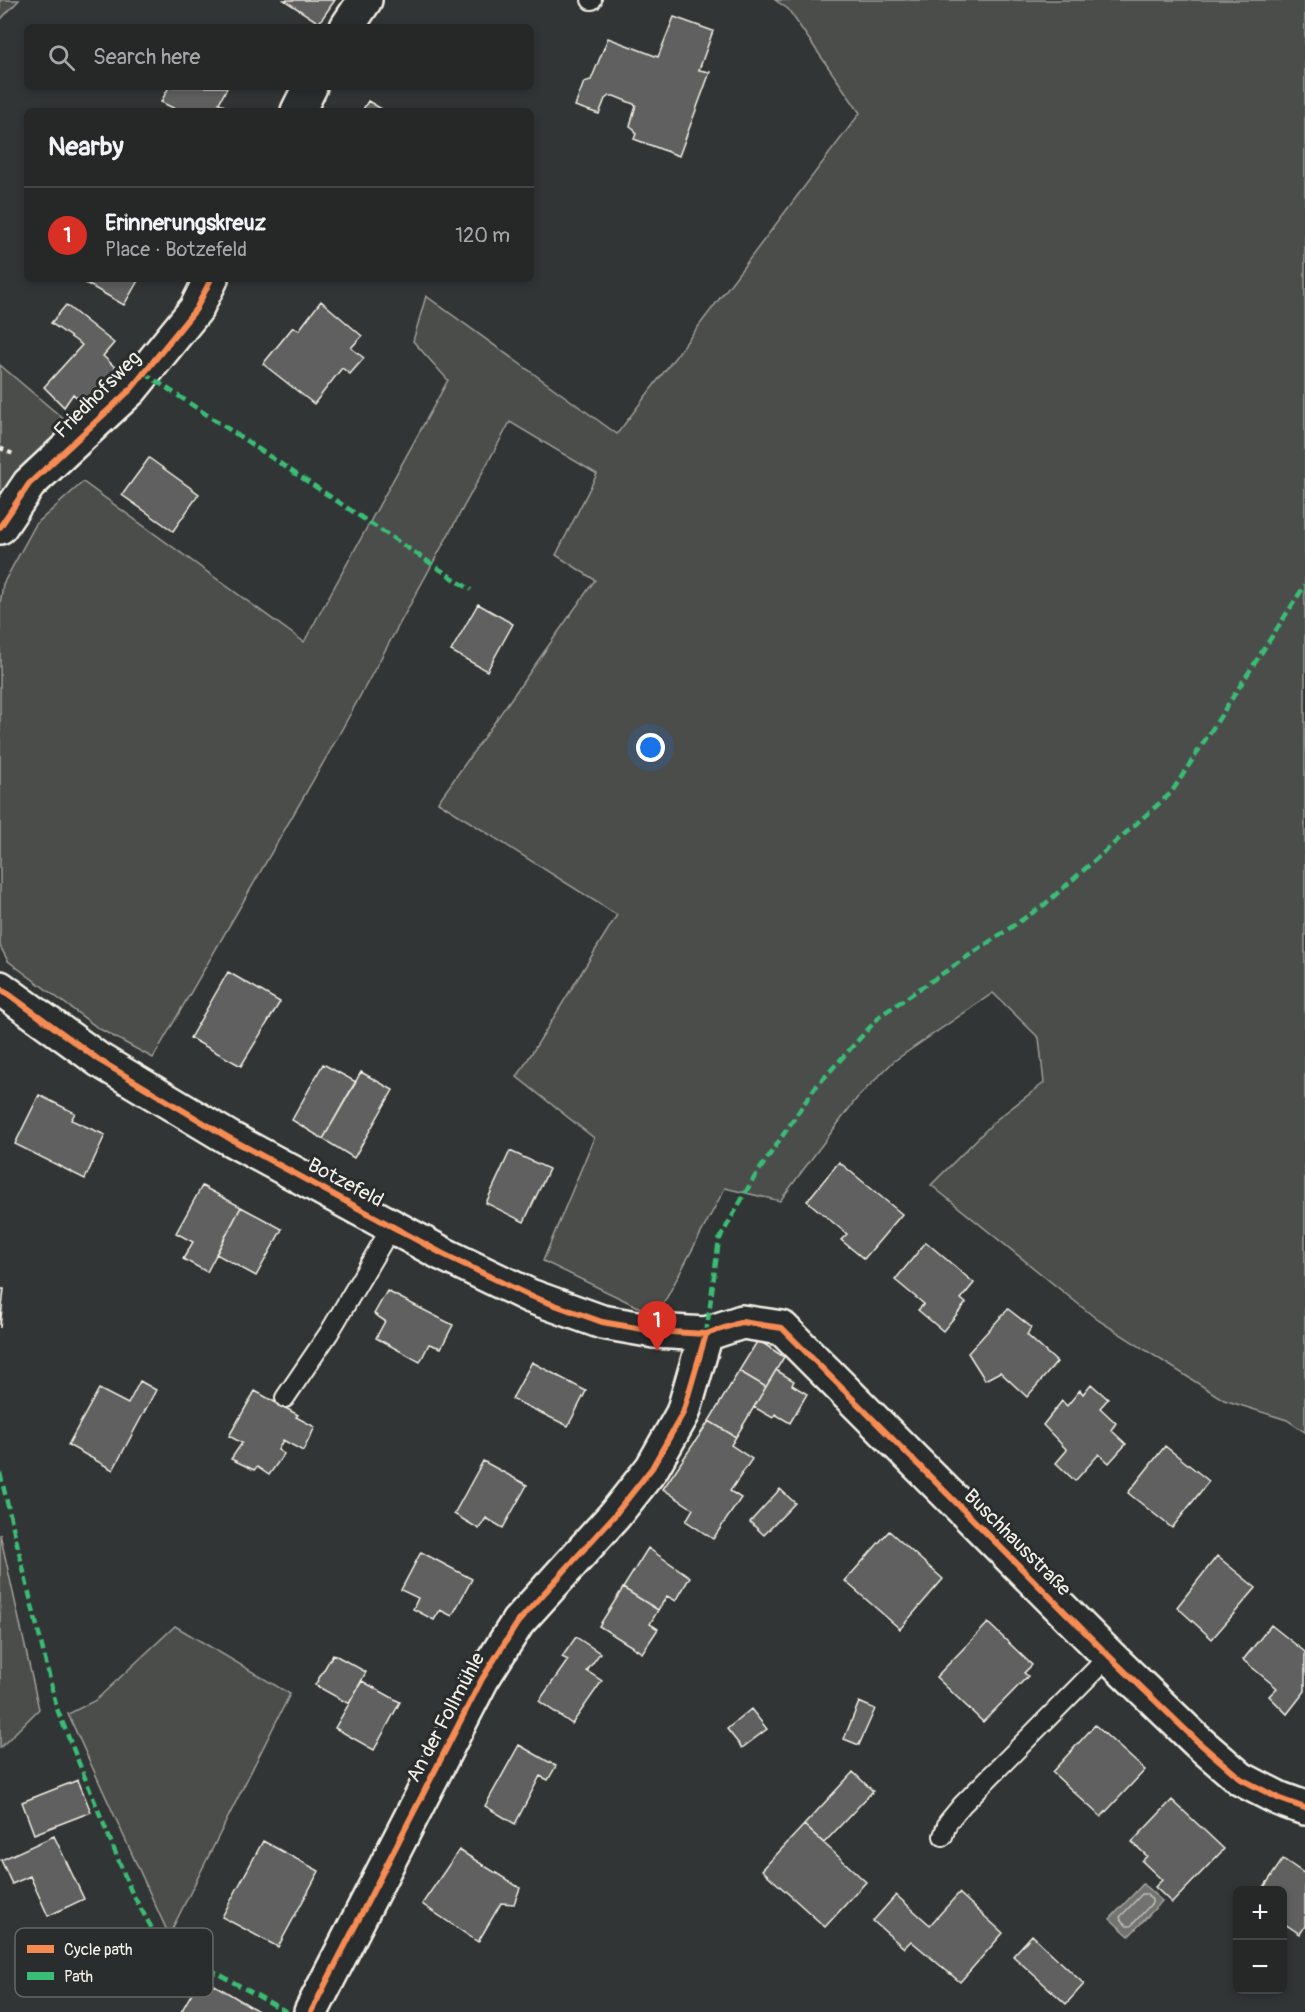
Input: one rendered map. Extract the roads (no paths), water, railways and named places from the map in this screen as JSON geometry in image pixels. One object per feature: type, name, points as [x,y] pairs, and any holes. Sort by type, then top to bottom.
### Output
[{"type":"street","points":[[349,24],[364,0]]},
{"type":"street","points":[[300,108],[308,90]]},
{"type":"street","name":"Friedhofsweg","points":[[0,527],[29,484],[131,389],[196,309],[210,282]]},
{"type":"street","name":"Botzefeld","points":[[0,988],[99,1060],[229,1138],[443,1254],[530,1296],[602,1322],[654,1331],[706,1334]]},
{"type":"street","name":"Buschhausstraße","points":[[706,1334],[742,1322],[782,1328],[1108,1656],[1197,1741],[1241,1779],[1280,1799],[1305,1808]]},
{"type":"street","name":"An der Follmühle","points":[[311,2012],[482,1679],[518,1622],[614,1516],[651,1468],[673,1431],[683,1413],[706,1334]]},
{"type":"lane","points":[[285,1398],[329,1333],[392,1226]]},
{"type":"lane","points":[[943,1836],[948,1822],[962,1805],[1108,1656]]},
{"type":"water","points":[[1143,1884],[1162,1901],[1129,1936],[1110,1919]]},
{"type":"place","name":"Erinnerungskreuz","points":[[657,1351]]}]
